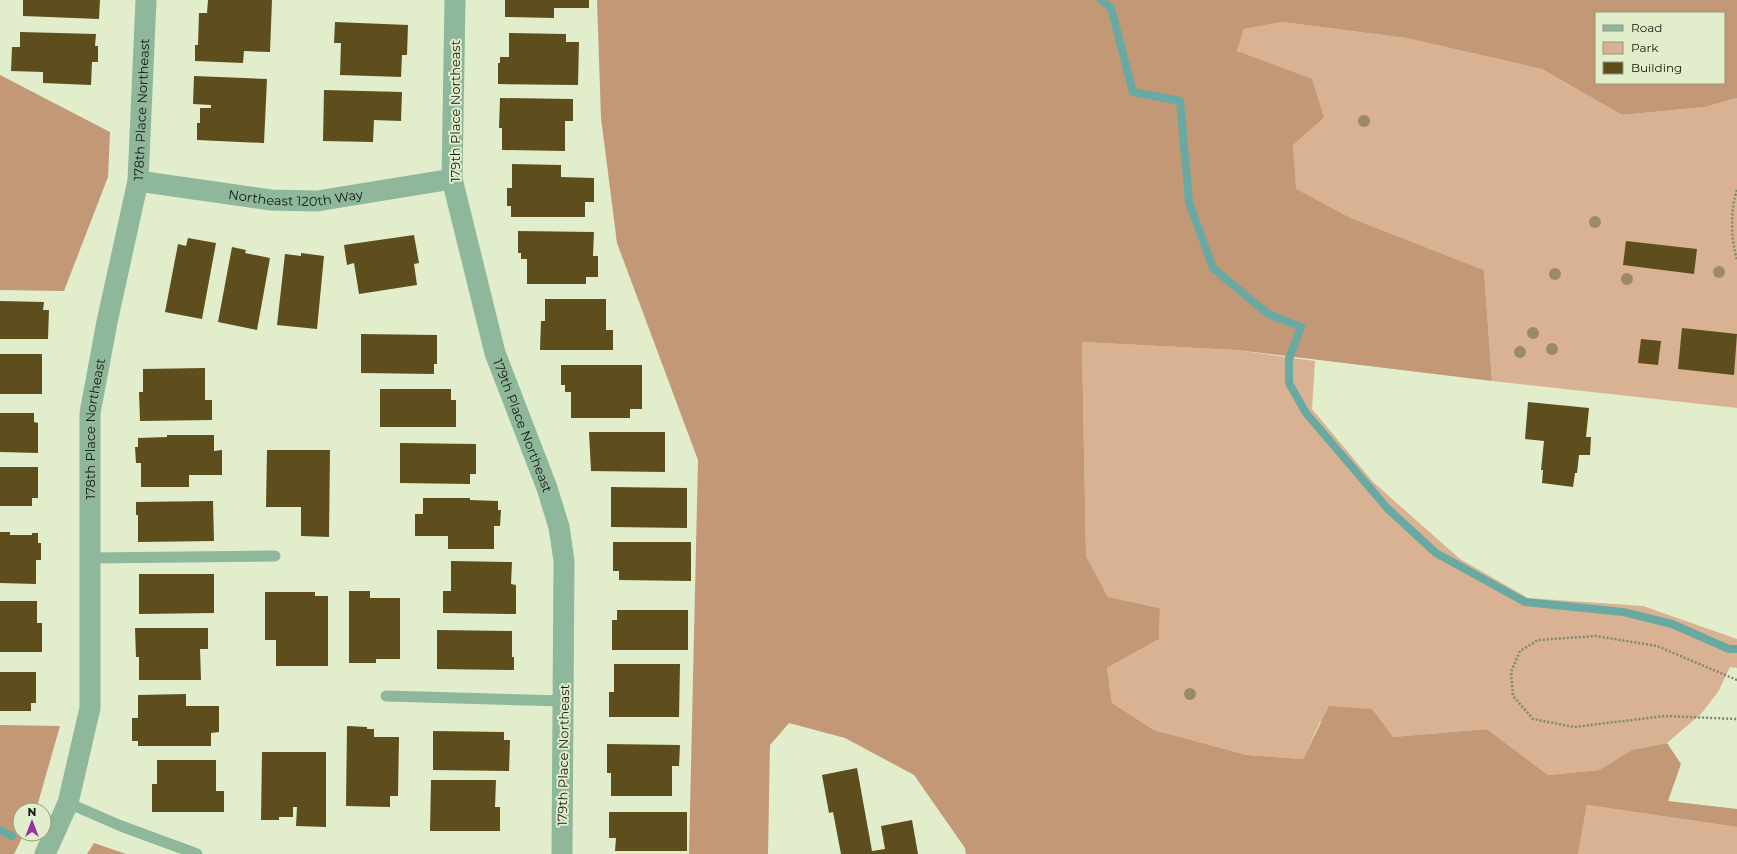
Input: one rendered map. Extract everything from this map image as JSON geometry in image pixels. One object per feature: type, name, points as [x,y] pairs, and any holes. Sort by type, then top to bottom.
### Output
[{"type":"street","name":"178th Place Northeast","points":[[45,854],[68,803],[90,708],[90,413],[107,322],[138,181],[146,0]]},
{"type":"street","name":"179th Place Northeast","points":[[455,0],[452,179],[495,353],[547,488],[558,527],[564,561],[562,854]]},
{"type":"street","name":"Northeast 120th Way","points":[[138,181],[271,200],[317,201],[452,179]]},
{"type":"lane","points":[[90,558],[275,556]]},
{"type":"lane","points":[[386,696],[564,701]]},
{"type":"lane","points":[[68,803],[121,826],[197,854]]},
{"type":"path","points":[[1737,190],[1734,199],[1733,247],[1737,260]]},
{"type":"path","points":[[1737,680],[1657,646],[1596,636],[1538,640],[1520,651],[1511,672],[1513,696],[1533,718],[1574,727],[1665,716],[1737,719]]},
{"type":"green space","points":[[1282,22],[1406,38],[1542,69],[1622,115],[1705,107],[1737,98],[1737,408],[1492,381],[1484,270],[1351,218],[1295,189],[1293,145],[1324,118],[1237,50],[1244,29]]},
{"type":"green space","points":[[1082,342],[1236,350],[1315,361],[1312,409],[1373,482],[1460,559],[1528,598],[1643,606],[1737,639],[1737,668],[1730,667],[1718,692],[1701,714],[1667,743],[1632,750],[1599,770],[1548,775],[1487,729],[1393,737],[1320,722],[1303,759],[1247,755],[1154,730],[1112,703],[1107,668],[1159,639],[1160,608],[1108,597],[1086,556]]},
{"type":"green space","points":[[1587,805],[1737,827],[1737,854],[1578,854]]},
{"type":"shaded area","points":[[597,0],[1737,0],[1737,98],[1705,107],[1622,115],[1542,69],[1406,38],[1282,22],[1244,29],[1237,51],[1312,79],[1324,118],[1293,145],[1296,189],[1351,218],[1484,270],[1492,381],[1236,350],[1082,342],[1086,556],[1108,597],[1160,608],[1159,639],[1107,668],[1112,703],[1154,730],[1247,755],[1303,759],[1329,706],[1372,709],[1393,737],[1487,729],[1548,775],[1599,770],[1632,750],[1667,743],[1681,764],[1668,801],[1737,809],[1737,827],[1587,805],[1578,854],[966,854],[965,848],[914,775],[845,738],[789,723],[770,745],[768,854],[689,854],[698,460],[617,243],[601,118]]},
{"type":"shaded area","points":[[0,75],[110,132],[108,177],[64,291],[0,290]]},
{"type":"shaded area","points":[[0,725],[60,726],[38,802],[12,802],[12,842],[20,842],[14,854],[0,854]]},
{"type":"shaded area","points":[[94,843],[126,854],[87,854]]},
{"type":"building","points":[[23,0],[100,0],[99,19],[23,16]]},
{"type":"building","points":[[208,0],[272,0],[270,52],[244,51],[243,63],[195,61],[195,45],[198,45],[199,13],[207,13]]},
{"type":"building","points":[[505,0],[589,0],[589,8],[554,8],[554,18],[505,17]]},
{"type":"building","points":[[335,22],[408,25],[407,55],[402,55],[401,77],[340,75],[341,43],[334,43]]},
{"type":"building","points":[[20,32],[96,34],[95,46],[98,46],[98,62],[92,62],[91,85],[43,83],[43,72],[11,71],[12,47],[20,47]]},
{"type":"building","points":[[509,33],[566,34],[566,42],[579,42],[578,85],[498,84],[498,63],[500,63],[500,57],[509,57]]},
{"type":"building","points":[[194,76],[267,79],[264,143],[197,140],[197,123],[200,123],[200,108],[211,108],[211,105],[193,104]]},
{"type":"building","points":[[324,90],[402,92],[401,121],[374,120],[373,142],[323,141]]},
{"type":"building","points":[[500,98],[573,99],[573,121],[565,121],[565,151],[502,150],[502,128],[499,128]]},
{"type":"building","points":[[512,164],[561,165],[561,177],[594,178],[594,202],[585,202],[585,217],[511,217],[511,206],[507,206],[507,188],[512,188]]},
{"type":"building","points":[[518,231],[594,232],[593,256],[598,256],[598,277],[586,277],[586,284],[527,284],[527,259],[521,259],[521,253],[518,253]]},
{"type":"building","points":[[414,235],[419,263],[414,264],[417,285],[359,294],[354,263],[347,265],[344,245]]},
{"type":"building","points":[[188,238],[216,243],[202,319],[165,312],[178,244],[186,246]]},
{"type":"building","points":[[1626,241],[1697,249],[1694,274],[1623,265]]},
{"type":"building","points":[[232,247],[246,250],[245,253],[270,258],[257,330],[218,322]]},
{"type":"building","points":[[301,253],[324,256],[317,329],[277,325],[285,254],[301,256]]},
{"type":"building","points":[[545,299],[606,299],[606,330],[613,330],[613,350],[540,350],[541,321],[545,321]]},
{"type":"building","points":[[0,301],[44,302],[43,310],[49,310],[48,339],[0,339]]},
{"type":"building","points":[[1682,328],[1737,334],[1734,375],[1678,369]]},
{"type":"building","points":[[361,334],[437,335],[437,364],[434,364],[434,374],[361,373]]},
{"type":"building","points":[[1641,339],[1661,341],[1658,365],[1638,363]]},
{"type":"building","points":[[0,354],[42,354],[42,394],[0,394]]},
{"type":"building","points":[[561,365],[642,365],[642,409],[630,409],[630,418],[571,418],[571,392],[565,392],[565,385],[561,385]]},
{"type":"building","points":[[205,368],[205,400],[212,400],[212,420],[140,421],[139,392],[143,392],[143,369]]},
{"type":"building","points":[[380,389],[451,389],[451,400],[456,400],[456,427],[380,427]]},
{"type":"building","points":[[1528,402],[1589,408],[1586,437],[1591,437],[1590,455],[1579,455],[1577,473],[1575,473],[1573,487],[1542,483],[1543,470],[1541,470],[1544,441],[1525,439]]},
{"type":"building","points":[[0,413],[34,413],[34,422],[38,423],[38,453],[0,452]]},
{"type":"building","points":[[589,432],[665,432],[665,472],[591,471]]},
{"type":"building","points":[[167,435],[214,435],[214,451],[222,450],[222,475],[189,475],[189,487],[141,487],[141,463],[136,463],[135,447],[138,447],[138,438],[167,437]]},
{"type":"building","points":[[400,443],[476,444],[476,474],[470,474],[470,484],[400,483]]},
{"type":"building","points":[[267,450],[330,450],[329,537],[301,536],[301,507],[266,507]]},
{"type":"building","points":[[0,467],[38,467],[38,498],[32,498],[32,506],[0,506]]},
{"type":"building","points":[[611,487],[687,488],[687,528],[611,527]]},
{"type":"building","points":[[423,498],[470,498],[470,500],[498,501],[498,510],[501,510],[500,526],[494,526],[494,549],[448,549],[448,536],[415,536],[415,514],[423,514]]},
{"type":"building","points":[[213,501],[214,541],[138,542],[138,515],[136,515],[136,502]]},
{"type":"building","points":[[0,532],[10,532],[10,535],[32,535],[32,533],[38,533],[38,543],[41,543],[41,560],[36,560],[36,584],[0,583]]},
{"type":"building","points":[[613,542],[691,542],[691,581],[619,580],[619,571],[613,571]]},
{"type":"building","points":[[451,561],[512,562],[511,584],[516,585],[516,614],[443,613],[443,591],[451,591]]},
{"type":"building","points":[[139,574],[214,574],[214,613],[139,614]]},
{"type":"building","points":[[349,591],[370,591],[370,598],[400,598],[400,659],[376,659],[376,663],[349,663]]},
{"type":"building","points":[[265,592],[315,592],[315,596],[328,596],[328,666],[276,666],[276,640],[265,640]]},
{"type":"building","points":[[0,601],[37,601],[37,623],[42,623],[42,652],[0,652]]},
{"type":"building","points":[[617,610],[688,610],[688,650],[612,650],[612,620],[617,620]]},
{"type":"building","points":[[135,628],[208,628],[208,649],[200,649],[201,680],[139,680],[139,657],[136,657]]},
{"type":"building","points":[[437,630],[512,631],[512,657],[514,657],[514,670],[437,669]]},
{"type":"building","points":[[614,664],[680,664],[679,717],[609,717],[609,692],[614,692]]},
{"type":"building","points":[[0,672],[36,672],[36,703],[31,703],[31,711],[0,711]]},
{"type":"building","points":[[186,694],[186,706],[219,706],[219,732],[211,733],[211,746],[138,746],[138,741],[132,741],[132,718],[138,718],[138,695]]},
{"type":"building","points":[[347,726],[367,727],[367,729],[374,729],[374,737],[399,737],[398,796],[390,796],[390,807],[346,806]]},
{"type":"building","points":[[433,731],[504,732],[504,740],[510,740],[509,771],[433,770]]},
{"type":"building","points":[[607,744],[680,745],[679,766],[672,766],[672,796],[611,796],[611,773],[607,773]]},
{"type":"building","points":[[262,752],[326,752],[326,827],[296,826],[297,807],[293,807],[293,817],[279,817],[279,820],[261,820]]},
{"type":"building","points":[[157,760],[216,760],[216,791],[224,791],[224,812],[152,812],[152,784],[157,784]]},
{"type":"building","points":[[857,768],[872,851],[885,849],[881,826],[912,820],[918,854],[841,854],[833,812],[829,813],[822,775]]},
{"type":"building","points":[[431,780],[496,780],[495,807],[500,807],[500,831],[430,831]]},
{"type":"building","points":[[609,812],[687,812],[687,851],[615,851],[616,838],[609,838]]},
{"type":"waterway","points":[[1101,0],[1111,8],[1133,92],[1180,101],[1189,202],[1213,268],[1268,314],[1301,327],[1289,359],[1289,383],[1306,413],[1388,509],[1436,553],[1525,602],[1623,612],[1672,624],[1729,649],[1737,649]]},
{"type":"waterway","points":[[0,830],[12,836]]}]
